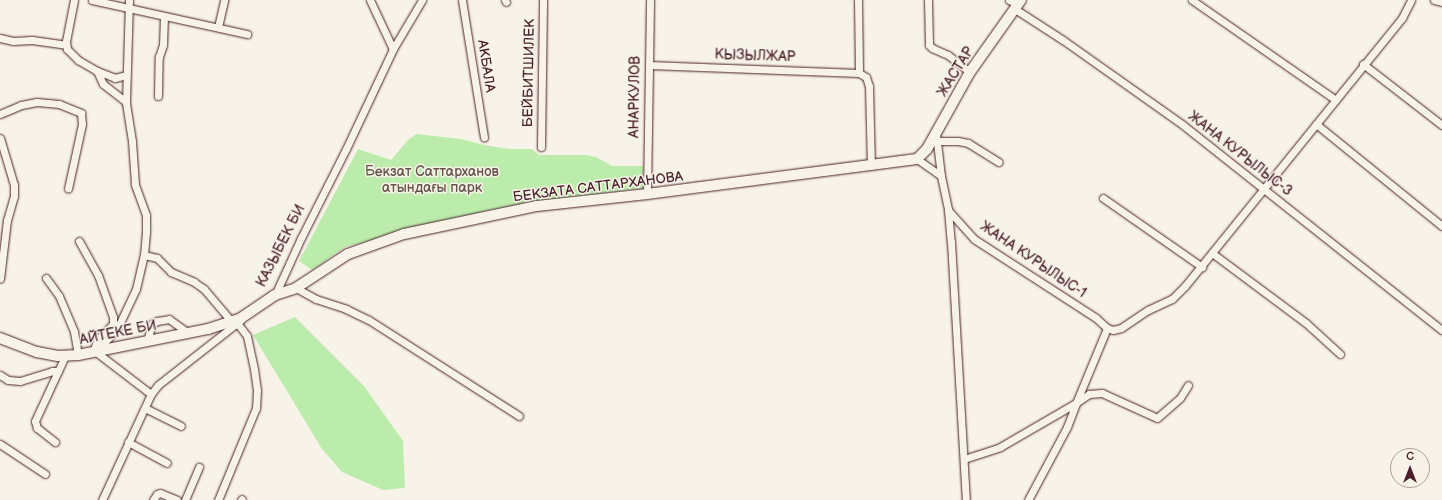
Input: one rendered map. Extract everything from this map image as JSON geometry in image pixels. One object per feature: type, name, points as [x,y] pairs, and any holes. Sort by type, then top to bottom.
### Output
[{"type":"street","points":[[74,0],[66,45],[71,55],[97,71],[115,78],[126,75]]},
{"type":"street","points":[[92,0],[247,34]]},
{"type":"street","points":[[96,351],[117,329],[136,289],[144,255],[146,215],[135,184],[132,141],[126,102],[130,8],[129,0]]},
{"type":"street","points":[[218,28],[224,0]]},
{"type":"street","points":[[370,0],[393,49]]},
{"type":"street","name":"КАЗЫБЕК БИ","points":[[102,500],[151,394],[158,386],[237,321],[275,295],[393,49],[422,0]]},
{"type":"street","name":"АКБАЛА","points":[[462,0],[484,137]]},
{"type":"street","name":"БЕЙБИТШИЛЕК","points":[[541,147],[543,0]]},
{"type":"street","name":"АНАРКУЛОВ","points":[[647,194],[650,0]]},
{"type":"street","points":[[858,0],[859,73],[866,77],[869,86],[871,166]]},
{"type":"street","points":[[928,0],[929,45],[932,48],[948,54],[970,72]]},
{"type":"street","points":[[1192,0],[1336,100]]},
{"type":"street","points":[[1028,500],[1068,427],[1076,403],[1107,328],[1114,330],[1121,328],[1148,310],[1172,299],[1202,267],[1263,188],[1402,18],[1411,0]]},
{"type":"street","points":[[1434,0],[1442,2]]},
{"type":"street","name":"ЖАСТАР","points":[[917,159],[936,137],[970,72],[1016,3]]},
{"type":"street","name":"ЖАНА КУРЫЛЫС-3","points":[[1016,3],[1063,40],[1183,125],[1439,323],[1442,330]]},
{"type":"street","points":[[158,96],[158,57],[163,45],[164,16]]},
{"type":"street","points":[[0,38],[13,41],[32,40],[66,45]]},
{"type":"street","points":[[1363,64],[1442,124]]},
{"type":"street","name":"КЫЗЫЛЖАР","points":[[649,65],[859,73]]},
{"type":"street","points":[[97,71],[103,84],[126,102]]},
{"type":"street","points":[[0,114],[21,105],[38,102],[59,104],[81,113],[82,124],[68,189]]},
{"type":"street","points":[[1316,124],[1442,226]]},
{"type":"street","points":[[966,500],[948,210],[941,176],[936,137],[968,143],[998,162]]},
{"type":"street","points":[[0,138],[14,185],[14,196],[7,220],[0,278]]},
{"type":"street","points":[[917,159],[941,176]]},
{"type":"street","name":"БЕКЗАТА САТТАРХАНОВА","points":[[275,295],[296,288],[348,254],[404,234],[537,206],[647,194],[917,159]]},
{"type":"street","points":[[1103,198],[1202,267]]},
{"type":"street","name":"ЖАНА КУРЫЛЫС-1","points":[[948,210],[974,239],[1096,318],[1107,328]]},
{"type":"street","points":[[79,241],[98,275],[113,317],[113,324],[97,340],[95,347],[96,351],[151,394]]},
{"type":"street","points":[[1212,253],[1306,323],[1340,354]]},
{"type":"street","points":[[144,255],[157,258],[171,272],[194,282],[204,289],[237,321],[247,336],[258,390],[256,408],[218,500]]},
{"type":"street","points":[[46,278],[59,296],[74,332],[78,355]]},
{"type":"street","points":[[296,288],[316,300],[346,309],[370,320],[519,416]]},
{"type":"street","points":[[148,342],[152,324],[157,321],[169,319],[188,333]]},
{"type":"street","name":"АЙТЕКЕ БИ","points":[[0,338],[37,352],[65,356],[148,342],[237,321]]},
{"type":"street","points":[[55,442],[37,428],[35,421],[65,356]]},
{"type":"street","points":[[0,375],[8,380],[20,381],[52,370],[58,371]]},
{"type":"street","points":[[964,459],[1000,447],[1089,394],[1102,393],[1157,418],[1180,398],[1188,385]]},
{"type":"street","points":[[145,408],[181,426]]},
{"type":"street","points":[[128,442],[167,463]]},
{"type":"street","points":[[0,444],[45,474]]},
{"type":"street","points":[[185,500],[199,467]]},
{"type":"street","points":[[153,500],[157,494],[160,493],[177,500]]},
{"type":"green space","name":"Бекзат Саттарханов атындағы парк","points":[[416,134],[461,139],[509,149],[532,149],[539,155],[586,155],[596,157],[612,166],[643,166],[644,188],[553,199],[490,210],[345,247],[312,270],[299,261],[358,149],[391,160],[408,140]]},
{"type":"green space","points":[[295,317],[364,386],[403,441],[405,488],[383,490],[342,472],[322,449],[253,335]]}]
